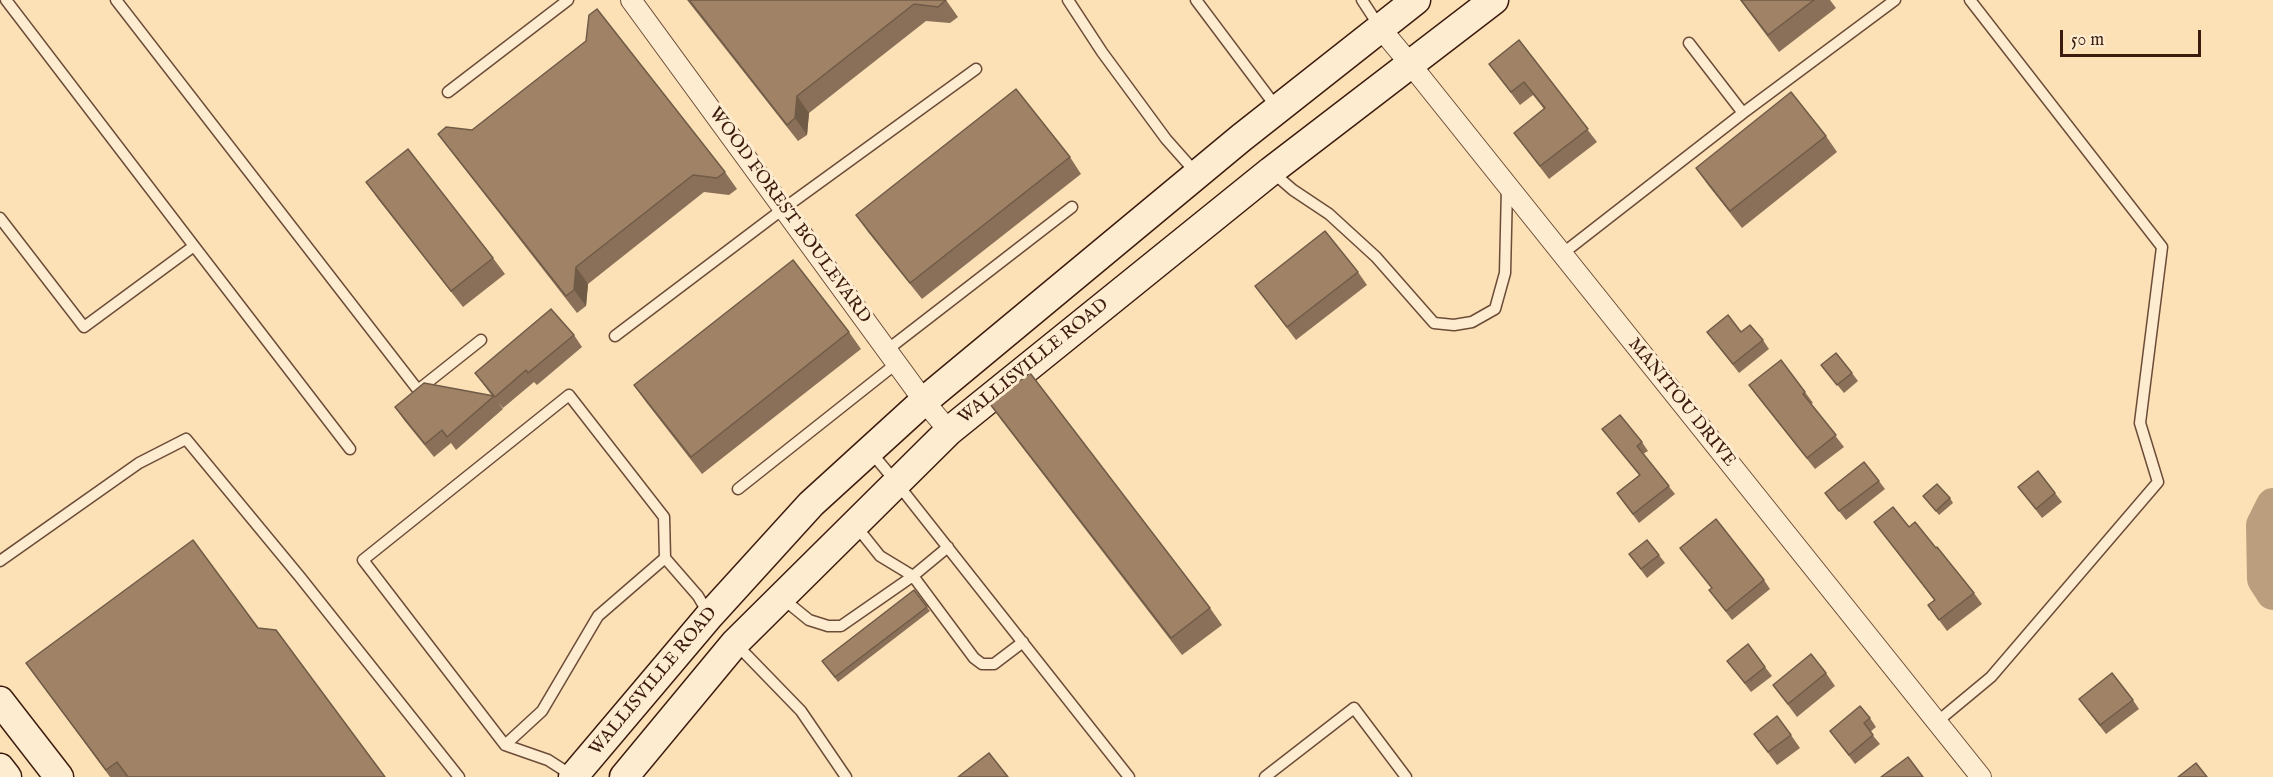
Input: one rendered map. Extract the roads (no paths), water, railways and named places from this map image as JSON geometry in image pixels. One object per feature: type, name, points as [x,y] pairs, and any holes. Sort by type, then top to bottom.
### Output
[{"type":"main road","name":"WALLISVILLE ROAD","points":[[573,777],[710,615],[812,504],[924,400],[1241,138],[1416,0]]},
{"type":"main road","name":"WALLISVILLE ROAD","points":[[624,777],[735,643],[949,431],[1271,171],[1494,0]]},
{"type":"main road","points":[[1241,138],[1271,171]]},
{"type":"main road","points":[[710,615],[735,643]]},
{"type":"main road","points":[[0,701],[59,777]]},
{"type":"main road","points":[[0,768],[7,777]]},
{"type":"street","name":"WOOD FOREST BOULEVARD","points":[[631,0],[892,357],[949,431]]},
{"type":"street","name":"MANITOU DRIVE","points":[[1381,29],[1981,777]]},
{"type":"lane","points":[[0,4],[6,0],[350,449]]},
{"type":"lane","points":[[116,0],[418,390],[481,340]]},
{"type":"lane","points":[[448,92],[568,0]]},
{"type":"lane","points":[[1068,0],[1102,52],[1166,139],[1197,174]]},
{"type":"lane","points":[[1196,0],[1278,109]]},
{"type":"lane","points":[[1362,0],[1381,29]]},
{"type":"lane","points":[[1562,254],[1743,113],[1895,0]]},
{"type":"lane","points":[[1938,721],[1991,677],[2158,482],[2140,423],[2162,247],[1970,0]]},
{"type":"lane","points":[[1689,43],[1743,113]]},
{"type":"lane","points":[[615,336],[783,209],[976,69]]},
{"type":"lane","points":[[1271,171],[1293,190],[1329,214],[1376,257],[1434,323],[1454,325],[1472,322],[1495,309],[1504,273],[1507,185]]},
{"type":"lane","points":[[738,489],[1072,207]]},
{"type":"lane","points":[[0,218],[84,327],[194,246]]},
{"type":"lane","points":[[573,777],[548,760],[505,745],[363,560],[569,395],[664,517],[665,558],[698,596],[710,615]]},
{"type":"lane","points":[[0,561],[139,463],[186,439],[300,577],[459,777]]},
{"type":"lane","points":[[870,451],[897,482],[1129,777]]},
{"type":"lane","points":[[854,524],[880,556],[913,576],[974,658],[982,664],[994,664],[1023,642]]},
{"type":"lane","points":[[780,597],[808,620],[828,626],[841,626],[913,576],[948,547]]},
{"type":"lane","points":[[505,745],[542,711],[598,616],[665,558]]},
{"type":"lane","points":[[735,643],[801,711],[846,777]]},
{"type":"lane","points":[[1265,777],[1354,708],[1406,777]]},
{"type":"waterway","points":[[2273,505],[2263,525],[2264,579],[2273,593]]}]
